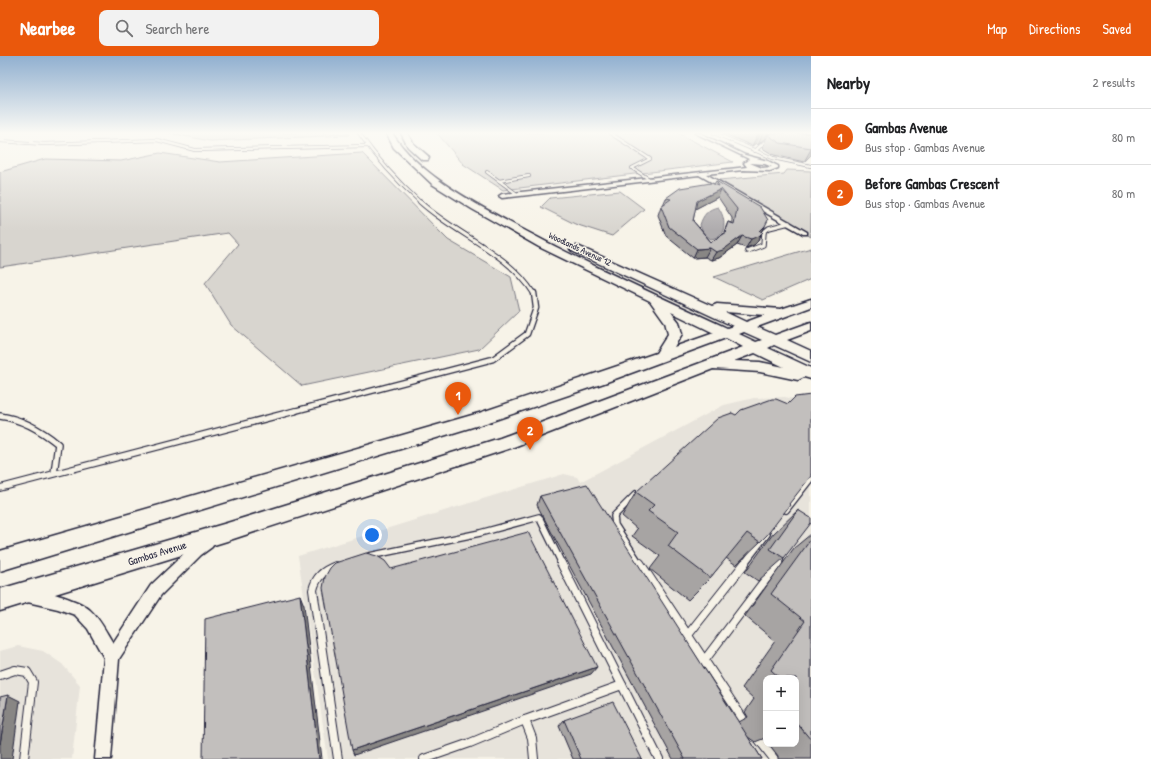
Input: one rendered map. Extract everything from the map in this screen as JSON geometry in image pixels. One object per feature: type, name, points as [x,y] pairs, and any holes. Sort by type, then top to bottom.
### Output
[{"type":"main road","name":"Woodlands Avenue 12","points":[[418,166],[435,182],[543,245],[811,374]]},
{"type":"main road","points":[[443,175],[448,180],[507,214]]},
{"type":"main road","name":"Woodlands Avenue 12","points":[[566,244],[811,357]]},
{"type":"main road","points":[[652,297],[672,322],[675,334],[661,357]]},
{"type":"main road","points":[[0,561],[483,418],[661,357],[811,303]]},
{"type":"main road","points":[[699,305],[727,310],[785,313]]},
{"type":"main road","name":"Gambas Avenue","points":[[9,597],[227,532],[506,443],[811,326]]},
{"type":"main road","points":[[706,365],[760,366],[811,379]]},
{"type":"street","points":[[502,196],[700,173],[741,166]]},
{"type":"street","points":[[748,166],[756,169],[771,170],[776,167],[774,166]]},
{"type":"street","points":[[700,173],[805,233]]},
{"type":"street","points":[[103,759],[112,656],[156,590],[196,551],[227,532]]},
{"type":"street","points":[[9,597],[56,601],[84,613],[99,633],[112,656]]},
{"type":"lane","points":[[0,488],[493,359],[527,334],[536,308],[534,294],[525,281],[507,262],[432,213],[401,185],[385,166]]},
{"type":"lane","points":[[636,166],[632,168],[648,179]]},
{"type":"lane","points":[[487,172],[517,194]]},
{"type":"lane","points":[[499,181],[529,176]]},
{"type":"lane","points":[[747,251],[763,245],[764,232],[769,228],[789,224]]},
{"type":"lane","points":[[0,416],[8,417],[50,437],[58,444],[54,473]]},
{"type":"lane","points":[[781,516],[811,478]]},
{"type":"lane","points":[[642,489],[614,516],[615,525],[732,704],[774,759]]},
{"type":"lane","points":[[362,558],[480,533],[539,517],[659,759]]},
{"type":"lane","points":[[688,635],[772,528]]},
{"type":"lane","points":[[704,661],[783,556]]},
{"type":"lane","points":[[338,759],[313,590],[315,581],[324,571],[347,563]]},
{"type":"lane","points":[[0,675],[15,670],[27,672],[33,682],[24,759]]},
{"type":"lane","points":[[424,759],[622,685]]},
{"type":"lane","points":[[525,720],[532,738],[534,759]]},
{"type":"shaded area","points":[[21,166],[375,166],[448,240],[511,277],[519,311],[479,349],[302,386],[231,325],[205,283],[238,244],[228,233],[0,267],[0,172]]},
{"type":"shaded area","points":[[466,166],[702,166],[503,190]]},
{"type":"shaded area","points":[[787,170],[811,171],[811,237],[719,180],[784,174]]},
{"type":"shaded area","points":[[620,191],[644,209],[612,236],[575,224],[541,207],[550,198]]},
{"type":"shaded area","points":[[718,207],[723,216],[724,226],[723,230],[717,237],[711,239],[703,233],[700,225],[706,213],[711,209]]},
{"type":"shaded area","points":[[811,248],[811,279],[763,300],[714,277]]},
{"type":"shaded area","points":[[785,397],[811,403],[811,759],[328,759],[298,556],[564,474],[577,477],[580,482],[724,405],[754,398]]},
{"type":"shaded area","points":[[18,646],[43,651],[62,664],[80,685],[72,759],[0,759],[0,651]]},
{"type":"building","points":[[716,181],[760,207],[768,220],[760,231],[763,232],[759,236],[751,239],[742,236],[723,250],[716,252],[710,248],[697,249],[669,227],[661,206],[671,199],[666,198],[680,188],[711,183],[719,186]],"holes":[[[721,189],[737,209],[734,224],[728,222],[725,231],[727,232],[711,242],[693,221],[697,201]]]},
{"type":"building","points":[[811,395],[811,476],[767,535],[760,542],[747,533],[710,578],[668,546],[678,532],[648,511],[654,505],[636,492],[718,418],[732,413],[736,415],[741,410],[772,399],[788,404],[795,397]]},
{"type":"building","points":[[587,484],[762,759],[685,759],[540,496]]},
{"type":"building","points":[[798,510],[811,518],[811,523],[784,558],[770,549]]},
{"type":"building","points":[[528,532],[597,667],[352,750],[323,588],[325,577],[330,568],[335,563],[366,553],[377,556],[385,561],[391,569]]},
{"type":"building","points":[[811,539],[811,740],[799,726],[799,675],[777,675],[771,670],[805,621],[771,594]]},
{"type":"building","points":[[300,595],[319,759],[203,759],[205,619]]},
{"type":"building","points":[[8,695],[0,744],[0,697]]},
{"type":"building","points":[[613,702],[642,759],[581,759],[564,720]]},
{"type":"place","name":"Gambas Avenue","points":[[458,415]]},
{"type":"place","name":"Before Gambas Crescent","points":[[530,450]]}]
